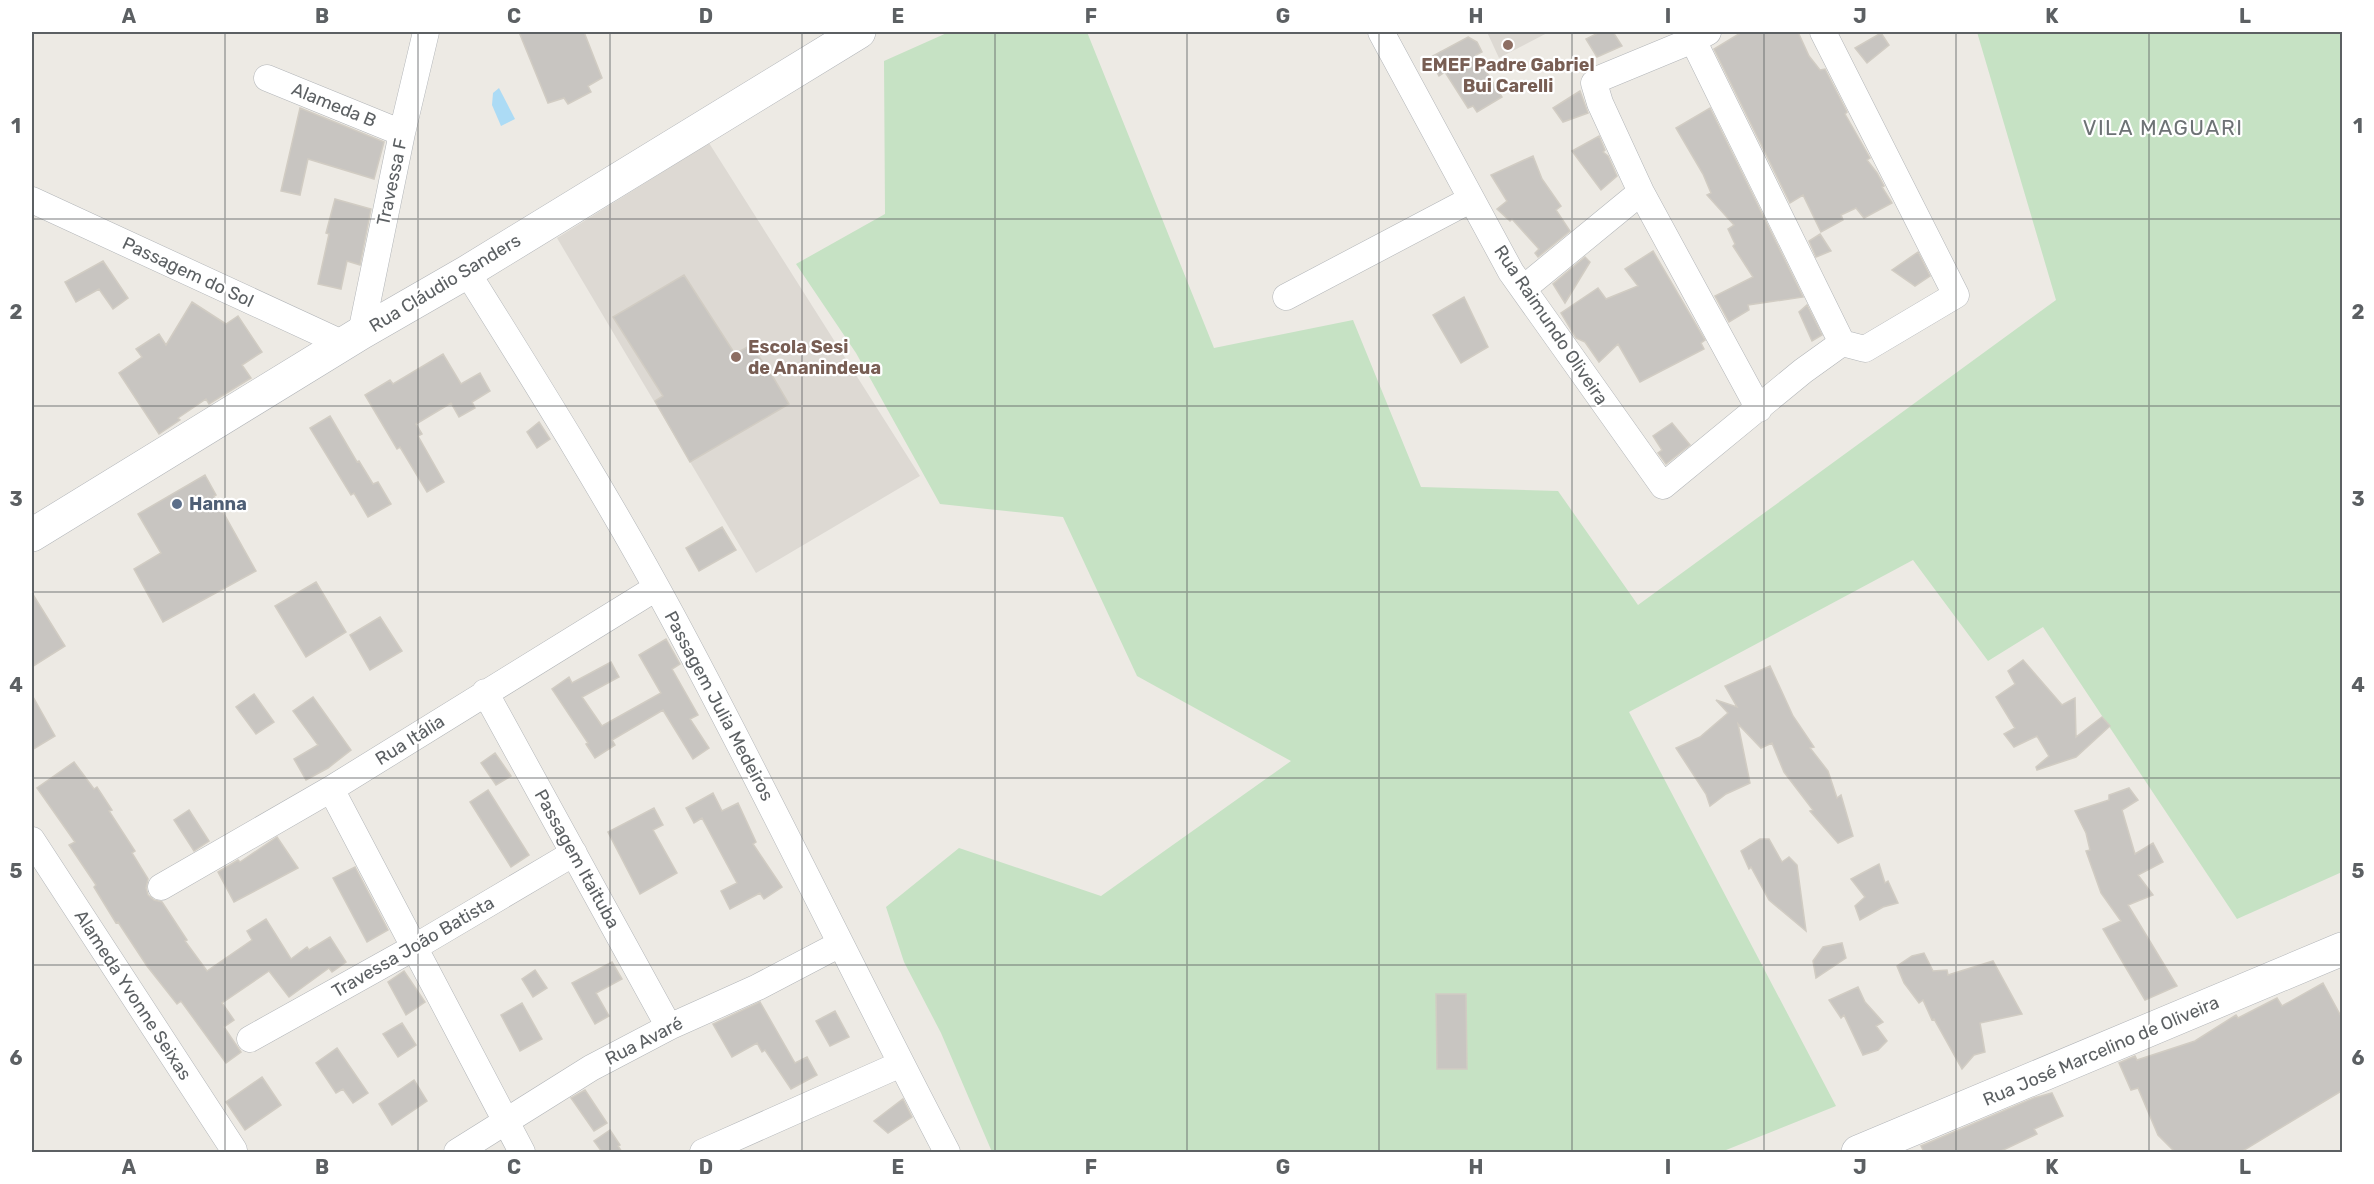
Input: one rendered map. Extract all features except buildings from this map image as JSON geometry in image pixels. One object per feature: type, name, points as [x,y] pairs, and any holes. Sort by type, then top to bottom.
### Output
[{"type":"main road","name":"Rua Cláudio Sanders","points":[[32,535],[352,338],[467,272],[859,32]]},
{"type":"main road","name":"Rua José Marcelino de Oliveira","points":[[1858,1152],[2343,949]]},
{"type":"street","name":"Travessa F","points":[[352,338],[426,32]]},
{"type":"street","name":"Rua Raimundo Oliveira","points":[[1381,32],[1511,272],[1663,486],[1760,408]]},
{"type":"street","points":[[1823,32],[1956,295],[1865,349],[1842,343]]},
{"type":"street","points":[[1700,36],[1842,343],[1803,371],[1760,408],[1641,192],[1600,103],[1594,83],[1700,36]]},
{"type":"street","name":"Alameda B","points":[[267,78],[402,133]]},
{"type":"street","points":[[1524,288],[1641,192]]},
{"type":"street","name":"Passagem do Sol","points":[[32,200],[352,338]]},
{"type":"street","points":[[1286,297],[1470,200]]},
{"type":"street","name":"Passagem Julia Medeiros","points":[[467,272],[611,509],[656,588],[772,806],[947,1152]]},
{"type":"street","name":"Rua Itália","points":[[160,887],[331,789],[656,588]]},
{"type":"street","name":"Passagem Itaituba","points":[[485,692],[669,1027]]},
{"type":"street","points":[[331,789],[522,1152]]},
{"type":"street","name":"Alameda Yvonne Seixas","points":[[32,840],[234,1150]]},
{"type":"street","name":"Travessa João Batista","points":[[250,1039],[415,947],[574,853]]},
{"type":"street","name":"Rua Avaré","points":[[457,1152],[591,1068],[669,1027],[758,987],[840,944]]},
{"type":"street","points":[[703,1152],[901,1064]]},
{"type":"shaded area","name":"EMEF Padre Gabriel Bui Carelli","points":[[1487,32],[1549,32],[1499,58]]},
{"type":"shaded area","name":"Escola Sesi de Ananindeua","points":[[709,143],[920,476],[756,573],[557,238]]},
{"type":"green space","points":[[949,32],[1087,32],[1214,348],[1353,320],[1421,487],[1558,491],[1638,605],[2056,300],[1977,32],[2342,32],[2342,872],[2237,919],[2043,627],[1988,661],[1913,560],[1629,712],[1836,1106],[1721,1152],[992,1152],[941,1033],[904,962],[886,907],[959,848],[1101,896],[1291,761],[1137,676],[1063,517],[940,504],[856,353],[796,264],[885,214],[884,61]]},
{"type":"water","points":[[499,88],[515,119],[501,126],[492,105],[493,93]]},
{"type":"place","name":"EMEF Padre Gabriel Bui Carelli","points":[[1508,45]]},
{"type":"place","name":"Escola Sesi de Ananindeua","points":[[736,357]]},
{"type":"place","name":"Hanna","points":[[177,504]]},
{"type":"district","name":"VILA MAGUARI","points":[[2163,127]]}]
